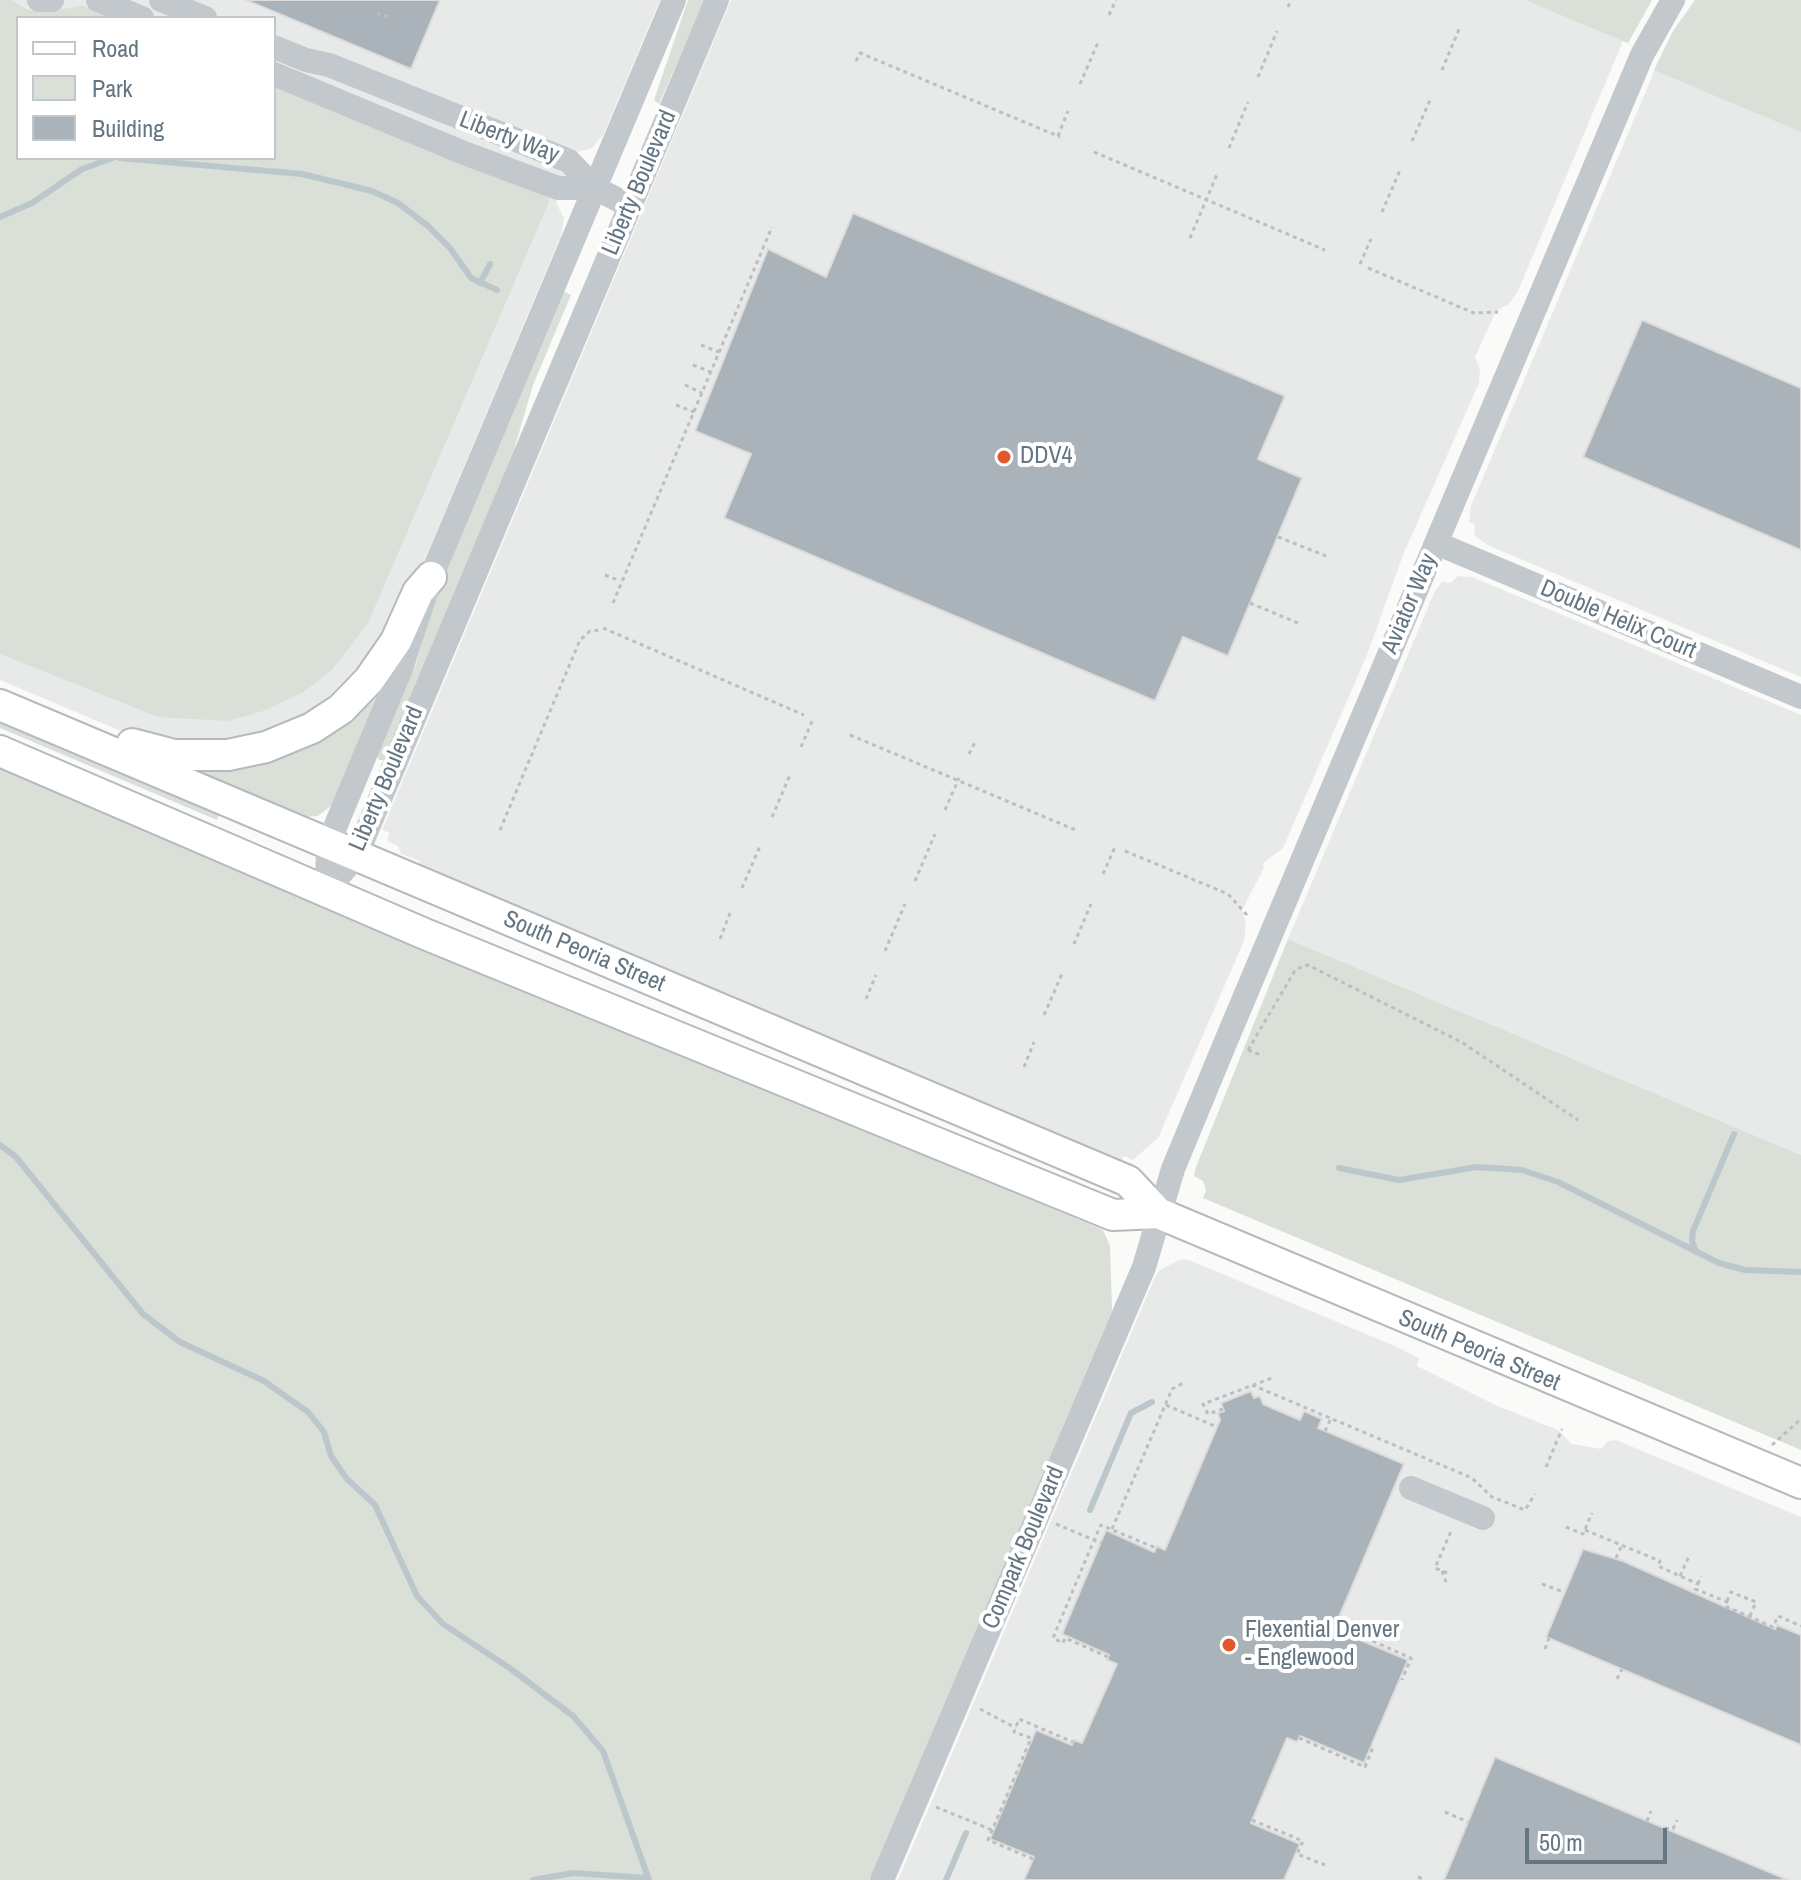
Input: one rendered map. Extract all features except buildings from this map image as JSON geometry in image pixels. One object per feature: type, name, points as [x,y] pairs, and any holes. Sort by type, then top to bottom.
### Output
[{"type":"main road","points":[[56,729],[95,728],[148,749],[196,756],[247,752],[294,736],[341,709],[365,685],[391,649],[418,592],[431,577]]},
{"type":"main road","name":"South Peoria Street","points":[[0,705],[1128,1181],[1158,1213],[1801,1483]]},
{"type":"main road","name":"South Peoria Street","points":[[0,751],[499,964],[1113,1215],[1158,1213]]},
{"type":"street","points":[[39,0],[52,0]]},
{"type":"street","points":[[98,0],[137,16]]},
{"type":"street","points":[[161,0],[200,16]]},
{"type":"street","name":"Liberty Boulevard","points":[[327,890],[328,844],[404,661],[431,577],[674,0]]},
{"type":"street","name":"Liberty Boulevard","points":[[327,890],[356,856],[717,0]]},
{"type":"street","name":"Aviator Way","points":[[1158,1213],[1173,1169],[1642,55],[1673,0]]},
{"type":"street","name":"Liberty Way","points":[[276,48],[329,65],[569,161],[595,188]]},
{"type":"street","name":"Liberty Way","points":[[276,75],[449,147],[558,188],[595,188]]},
{"type":"street","points":[[595,188],[630,206]]},
{"type":"street","name":"Double Helix Court","points":[[1436,543],[1801,697]]},
{"type":"street","name":"Compark Boulevard","points":[[882,1880],[1144,1267],[1158,1213]]},
{"type":"street","points":[[1411,1488],[1483,1518]]},
{"type":"path","points":[[1109,15],[1116,0]]},
{"type":"path","points":[[1288,7],[1291,0]]},
{"type":"path","points":[[377,13],[391,18]]},
{"type":"path","points":[[1442,70],[1460,27]]},
{"type":"path","points":[[1258,77],[1277,31]]},
{"type":"path","points":[[1080,84],[1099,40]]},
{"type":"path","points":[[856,61],[860,53],[1059,137],[1068,111]]},
{"type":"path","points":[[1412,141],[1431,98]]},
{"type":"path","points":[[1229,148],[1248,102]]},
{"type":"path","points":[[1094,152],[1325,250]]},
{"type":"path","points":[[1382,212],[1401,168]]},
{"type":"path","points":[[1190,238],[1218,172]]},
{"type":"path","points":[[613,603],[772,227]]},
{"type":"path","points":[[1360,264],[1371,239]]},
{"type":"path","points":[[761,254],[768,257]]},
{"type":"path","points":[[1368,268],[1474,313],[1498,312]]},
{"type":"path","points":[[752,276],[759,279]]},
{"type":"path","points":[[733,320],[740,323]]},
{"type":"path","points":[[727,334],[734,337]]},
{"type":"path","points":[[701,345],[719,352]]},
{"type":"path","points":[[693,365],[711,372]]},
{"type":"path","points":[[685,385],[702,393]]},
{"type":"path","points":[[676,405],[694,412]]},
{"type":"path","points":[[689,424],[696,427]]},
{"type":"path","points":[[1278,537],[1326,556]]},
{"type":"path","points":[[605,575],[622,582]]},
{"type":"path","points":[[1250,603],[1298,623]]},
{"type":"path","points":[[500,830],[580,640],[586,633],[602,629],[804,715]]},
{"type":"path","points":[[801,747],[813,719]]},
{"type":"path","points":[[850,735],[1078,831]]},
{"type":"path","points":[[969,754],[975,742]]},
{"type":"path","points":[[772,817],[790,775]]},
{"type":"path","points":[[945,810],[959,779]]},
{"type":"path","points":[[915,881],[935,834]]},
{"type":"path","points":[[742,888],[760,846]]},
{"type":"path","points":[[1103,874],[1115,847]]},
{"type":"path","points":[[1125,851],[1228,894],[1246,914],[1249,912]]},
{"type":"path","points":[[885,951],[905,904]]},
{"type":"path","points":[[1074,944],[1091,904]]},
{"type":"path","points":[[720,939],[730,913]]},
{"type":"path","points":[[1248,1050],[1296,969],[1308,965],[1484,1055],[1578,1120]]},
{"type":"path","points":[[1044,1015],[1062,974]]},
{"type":"path","points":[[866,999],[876,975]]},
{"type":"path","points":[[1024,1067],[1034,1042]]},
{"type":"path","points":[[1223,1409],[1208,1414],[1203,1404],[1272,1378]]},
{"type":"path","points":[[1112,1529],[1165,1404],[1174,1386],[1185,1382]]},
{"type":"path","points":[[1252,1385],[1472,1478],[1492,1497],[1525,1510],[1535,1494]]},
{"type":"path","points":[[1165,1404],[1217,1427]]},
{"type":"path","points":[[1325,1431],[1331,1418]]},
{"type":"path","points":[[1751,1463],[1801,1419]]},
{"type":"path","points":[[1546,1467],[1562,1429]]},
{"type":"path","points":[[1566,1527],[1583,1534],[1592,1513]]},
{"type":"path","points":[[1056,1524],[1101,1543]]},
{"type":"path","points":[[1108,1657],[1065,1638],[1063,1643],[1053,1638],[1094,1540],[1101,1525],[1156,1548]]},
{"type":"path","points":[[1446,1582],[1444,1572],[1435,1568],[1451,1530]]},
{"type":"path","points":[[1585,1530],[1660,1561],[1658,1566],[1698,1584]]},
{"type":"path","points":[[1616,1558],[1622,1545]]},
{"type":"path","points":[[1680,1576],[1690,1554]]},
{"type":"path","points":[[1701,1576],[1695,1589],[1727,1602]]},
{"type":"path","points":[[1542,1584],[1564,1592]]},
{"type":"path","points":[[1750,1616],[1756,1602],[1731,1592],[1725,1606],[1773,1627],[1778,1616],[1801,1626]]},
{"type":"path","points":[[1061,1617],[1068,1620]]},
{"type":"path","points":[[1336,1625],[1411,1658],[1402,1680]]},
{"type":"path","points":[[1545,1649],[1549,1638]]},
{"type":"path","points":[[1617,1679],[1622,1669]]},
{"type":"path","points":[[978,1707],[1016,1728]]},
{"type":"path","points":[[1033,1859],[988,1840],[1031,1738],[1014,1732],[1019,1719],[1073,1742]]},
{"type":"path","points":[[1299,1738],[1365,1767],[1374,1745]]},
{"type":"path","points":[[936,1807],[992,1830]]},
{"type":"path","points":[[1647,1821],[1651,1811]]},
{"type":"path","points":[[1445,1812],[1468,1822]]},
{"type":"path","points":[[1252,1820],[1303,1841],[1297,1854],[1325,1865]]},
{"type":"path","points":[[1665,1828],[1673,1829],[1677,1820]]},
{"type":"path","points":[[1418,1877],[1425,1880]]},
{"type":"shaded area","points":[[0,0],[660,0],[603,135],[592,148],[577,152],[556,203],[564,218],[561,235],[405,607],[377,658],[303,722],[216,747],[128,734],[0,680]]},
{"type":"shaded area","points":[[731,0],[1652,0],[1628,43],[1623,41],[1518,291],[1509,304],[1496,311],[1475,357],[1480,369],[1479,383],[1403,555],[1367,655],[1283,848],[1263,863],[1264,868],[1242,910],[1246,923],[1244,941],[1158,1138],[1133,1160],[1124,1156],[1120,1165],[417,868],[420,861],[401,854],[398,846],[387,841],[390,833],[382,830]]},
{"type":"shaded area","points":[[1695,0],[1801,0],[1801,677],[1487,545],[1474,535],[1475,524],[1469,522],[1471,506],[1659,60]]},
{"type":"shaded area","points":[[1458,576],[1472,577],[1801,715],[1801,1155],[1288,939],[1434,593],[1442,582],[1450,583]]},
{"type":"shaded area","points":[[1179,1260],[1189,1260],[1397,1347],[1419,1358],[1417,1366],[1493,1404],[1558,1430],[1572,1444],[1601,1449],[1608,1441],[1616,1440],[1801,1517],[1801,1880],[898,1880],[1155,1277],[1160,1270]]},
{"type":"green space","points":[[0,0],[11,0],[28,10],[46,12],[82,6],[112,16],[16,16],[16,160],[276,160],[276,85],[546,193],[549,202],[368,623],[331,671],[302,693],[263,711],[228,721],[158,717],[0,654]]},
{"type":"green space","points":[[688,0],[705,0],[659,104],[654,100]]},
{"type":"green space","points":[[1525,0],[1652,0],[1628,43]]},
{"type":"green space","points":[[1695,0],[1801,0],[1801,132],[1654,70],[1673,31]]},
{"type":"green space","points":[[563,291],[571,295],[533,385],[511,460],[384,760],[379,760],[377,756],[416,664],[440,584]]},
{"type":"green space","points":[[380,688],[332,805],[318,816],[303,817],[187,769]]},
{"type":"green space","points":[[0,717],[221,811],[217,820],[0,728]]},
{"type":"green space","points":[[0,765],[1103,1230],[1110,1246],[1112,1311],[869,1880],[0,1880]]},
{"type":"green space","points":[[1288,939],[1801,1155],[1801,1450],[1203,1198],[1206,1190],[1203,1181],[1194,1176],[1196,1167]]},
{"type":"waterway","points":[[0,217],[32,203],[82,169],[107,160]]},
{"type":"waterway","points":[[143,160],[302,174],[372,191],[398,203],[428,226],[450,248],[471,278],[497,290]]},
{"type":"waterway","points":[[480,283],[490,264]]},
{"type":"waterway","points":[[1696,1252],[1692,1241],[1693,1231],[1734,1134]]},
{"type":"waterway","points":[[0,1145],[16,1157],[143,1314],[180,1342],[264,1381],[308,1412],[324,1432],[331,1456],[347,1479],[375,1505],[417,1596],[443,1624],[511,1669],[573,1716],[603,1751],[649,1880]]},
{"type":"waterway","points":[[1339,1168],[1399,1180],[1477,1167],[1522,1170],[1558,1182],[1719,1263],[1745,1270],[1801,1272]]},
{"type":"waterway","points":[[1090,1510],[1131,1413],[1152,1402]]},
{"type":"waterway","points":[[946,1880],[966,1833]]},
{"type":"waterway","points":[[533,1880],[573,1873],[648,1878]]},
{"type":"place","name":"DDV4","points":[[1004,457]]},
{"type":"place","name":"Flexential Denver - Englewood","points":[[1229,1645]]}]
